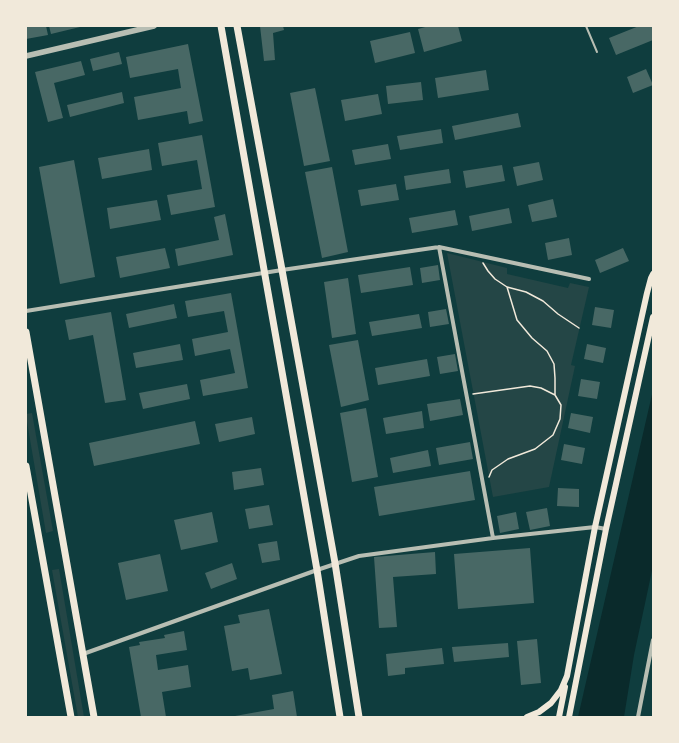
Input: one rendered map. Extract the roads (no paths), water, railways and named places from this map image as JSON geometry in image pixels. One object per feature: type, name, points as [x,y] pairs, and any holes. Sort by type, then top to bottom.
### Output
[{"type":"main road","points":[[221,26],[265,272],[340,717]]},
{"type":"main road","points":[[237,26],[335,563],[359,716]]},
{"type":"main road","points":[[559,717],[594,527],[647,293],[653,274]]},
{"type":"main road","points":[[569,717],[606,529],[653,317]]},
{"type":"main road","points":[[26,332],[94,717]]},
{"type":"main road","points":[[26,466],[71,717]]},
{"type":"main road","points":[[527,717],[538,712],[551,703],[561,690],[567,676]]},
{"type":"street","points":[[26,56],[154,26]]},
{"type":"street","points":[[26,311],[265,272],[439,247],[589,279]]},
{"type":"street","points":[[439,247],[493,538]]},
{"type":"street","points":[[83,654],[335,563],[359,556],[493,538],[594,527],[606,529]]},
{"type":"street","points":[[638,717],[653,640]]},
{"type":"lane","points":[[586,26],[597,52]]}]
